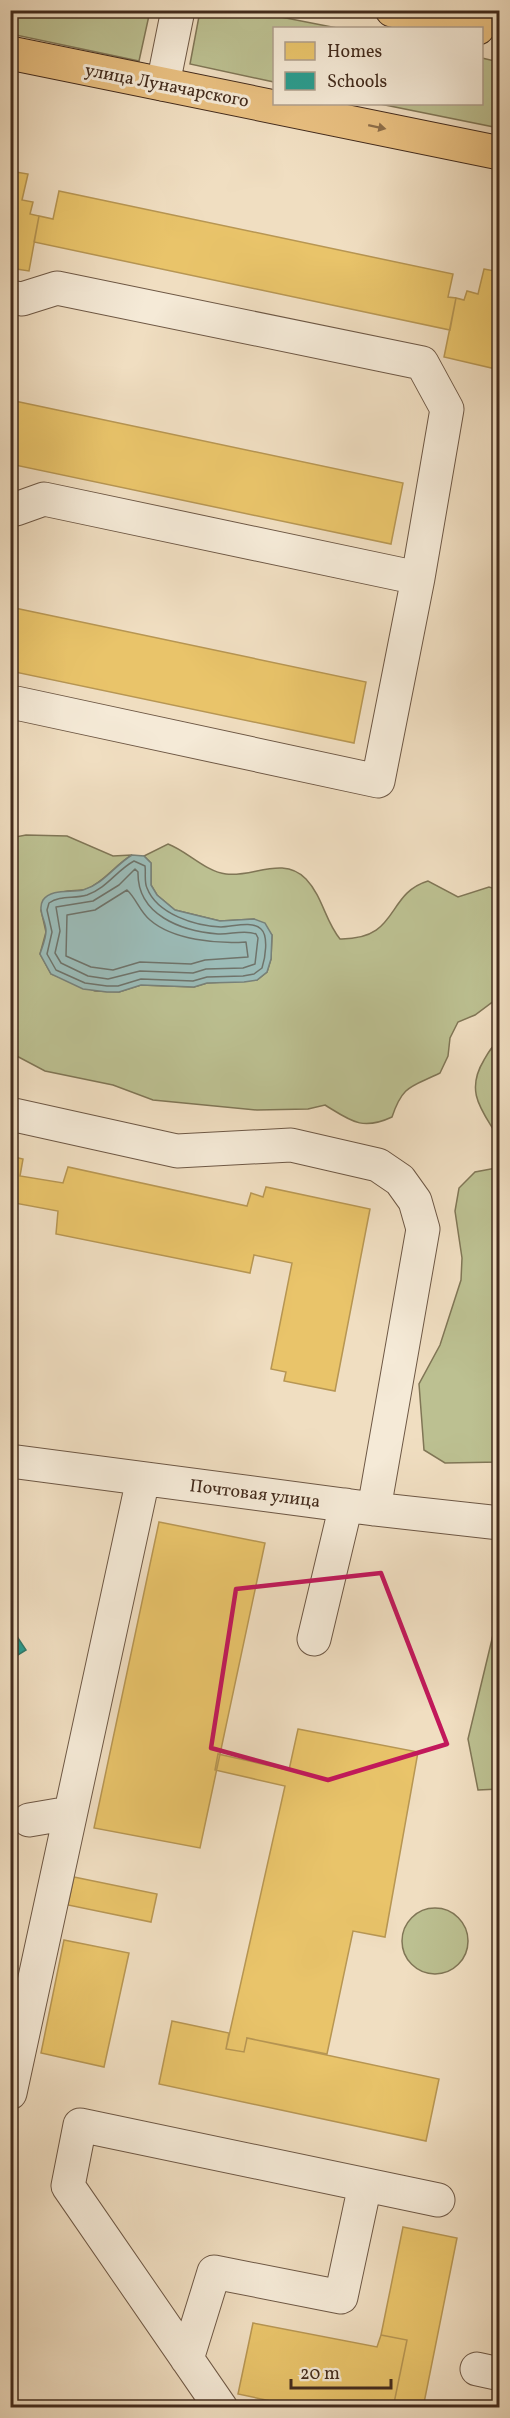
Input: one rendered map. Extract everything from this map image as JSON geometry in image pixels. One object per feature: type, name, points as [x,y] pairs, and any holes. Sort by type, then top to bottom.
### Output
[{"type":"main road","points":[[392,10],[471,27]]},
{"type":"main road","points":[[483,30],[500,33]]},
{"type":"main road","name":"улица Луначарского","points":[[10,53],[500,153]]},
{"type":"street","points":[[163,84],[178,10]]},
{"type":"street","points":[[10,297],[22,299],[57,288],[422,363],[447,409],[418,578],[378,781],[16,703],[10,706]]},
{"type":"street","points":[[10,508],[16,509],[44,499],[418,578]]},
{"type":"street","points":[[10,1114],[177,1150],[291,1144],[378,1165],[400,1180],[416,1201],[423,1229],[360,1507],[315,1638]]},
{"type":"street","name":"Почтовая улица","points":[[10,1461],[500,1523]]},
{"type":"street","points":[[10,2093],[143,1479]]},
{"type":"street","points":[[29,1820],[70,1813]]},
{"type":"street","points":[[221,2408],[68,2186],[80,2125],[438,2200]]},
{"type":"street","points":[[187,2359],[214,2272],[340,2297],[365,2185]]},
{"type":"highlighted area","points":[[381,1573],[447,1744],[328,1780],[211,1748],[236,1589]]},
{"type":"green space","points":[[11,10],[150,11],[139,61],[11,34]]},
{"type":"green space","points":[[200,11],[250,11],[332,27],[273,27],[273,82],[190,64]]},
{"type":"green space","points":[[483,58],[499,62],[499,128],[385,105],[483,105]]},
{"type":"green space","points":[[26,835],[67,836],[113,856],[132,855],[93,886],[84,890],[60,893],[41,910],[46,932],[40,954],[51,974],[95,991],[119,992],[141,985],[194,987],[207,983],[257,980],[267,972],[271,959],[272,935],[254,919],[220,921],[175,910],[157,895],[151,885],[151,863],[144,856],[168,844],[211,869],[226,874],[277,868],[297,872],[312,886],[340,939],[359,937],[373,932],[383,925],[414,887],[428,881],[458,897],[489,887],[499,890],[499,997],[475,1015],[458,1022],[450,1038],[448,1056],[440,1073],[415,1084],[405,1092],[392,1117],[373,1123],[364,1124],[350,1120],[325,1105],[308,1109],[257,1110],[153,1100],[113,1085],[45,1071],[11,1053],[10,838]]},
{"type":"green space","points":[[499,1042],[499,1139],[478,1101],[476,1082],[478,1072],[487,1055]]},
{"type":"green space","points":[[496,1168],[500,1170],[499,1462],[445,1463],[424,1450],[419,1384],[440,1345],[461,1280],[462,1258],[455,1211],[459,1188],[475,1172]]},
{"type":"green space","points":[[499,1610],[499,1789],[478,1790],[468,1739]]},
{"type":"green space","points":[[435,1908],[447,1911],[458,1918],[465,1929],[468,1941],[465,1953],[458,1964],[447,1971],[435,1974],[423,1971],[412,1964],[405,1953],[402,1941],[405,1929],[412,1918],[423,1911]]},
{"type":"water","points":[[132,855],[144,856],[151,863],[151,885],[157,895],[175,910],[220,921],[254,919],[265,923],[272,935],[271,959],[267,972],[257,980],[244,982],[207,983],[194,987],[141,985],[119,992],[83,989],[51,974],[40,954],[46,931],[41,912],[43,900],[56,892],[78,891],[90,887]]},
{"type":"building: Homes","points":[[10,171],[28,174],[22,200],[33,202],[30,214],[39,216],[29,271],[10,268]]},
{"type":"building: Homes","points":[[59,191],[453,274],[448,297],[456,298],[450,330],[34,242],[39,216],[53,219]]},
{"type":"building: Homes","points":[[484,269],[500,272],[500,370],[444,357],[456,298],[464,300],[467,291],[478,294]]},
{"type":"building: Homes","points":[[10,400],[403,483],[391,544],[10,464]]},
{"type":"building: Homes","points":[[10,607],[366,682],[354,743],[10,671]]},
{"type":"building: Homes","points":[[10,1156],[23,1159],[20,1176],[63,1183],[68,1167],[247,1206],[251,1193],[263,1197],[266,1187],[370,1209],[335,1391],[284,1381],[286,1372],[271,1369],[292,1263],[254,1255],[250,1273],[56,1234],[58,1211],[15,1203],[10,1222]]},
{"type":"building: Homes","points":[[159,1522],[265,1543],[200,1848],[94,1828]]},
{"type":"building: Homes","points":[[298,1729],[418,1752],[385,1937],[353,1931],[327,2054],[247,2038],[244,2052],[226,2049],[285,1786],[215,1770],[218,1754],[289,1770]]},
{"type":"building: Homes","points":[[74,1877],[157,1894],[151,1922],[68,1905]]},
{"type":"building: Homes","points":[[64,1940],[129,1953],[104,2067],[41,2053]]},
{"type":"building: Homes","points":[[172,2021],[229,2033],[226,2049],[244,2052],[247,2038],[439,2079],[426,2141],[159,2084]]},
{"type":"building: Homes","points":[[403,2227],[457,2238],[423,2408],[393,2408],[407,2340],[381,2335]]},
{"type":"building: Homes","points":[[253,2323],[377,2347],[381,2335],[407,2340],[393,2408],[351,2408],[328,2402],[327,2408],[304,2408],[238,2394]]},
{"type":"building: Schools","points":[[10,1626],[26,1650],[10,1660]]}]
